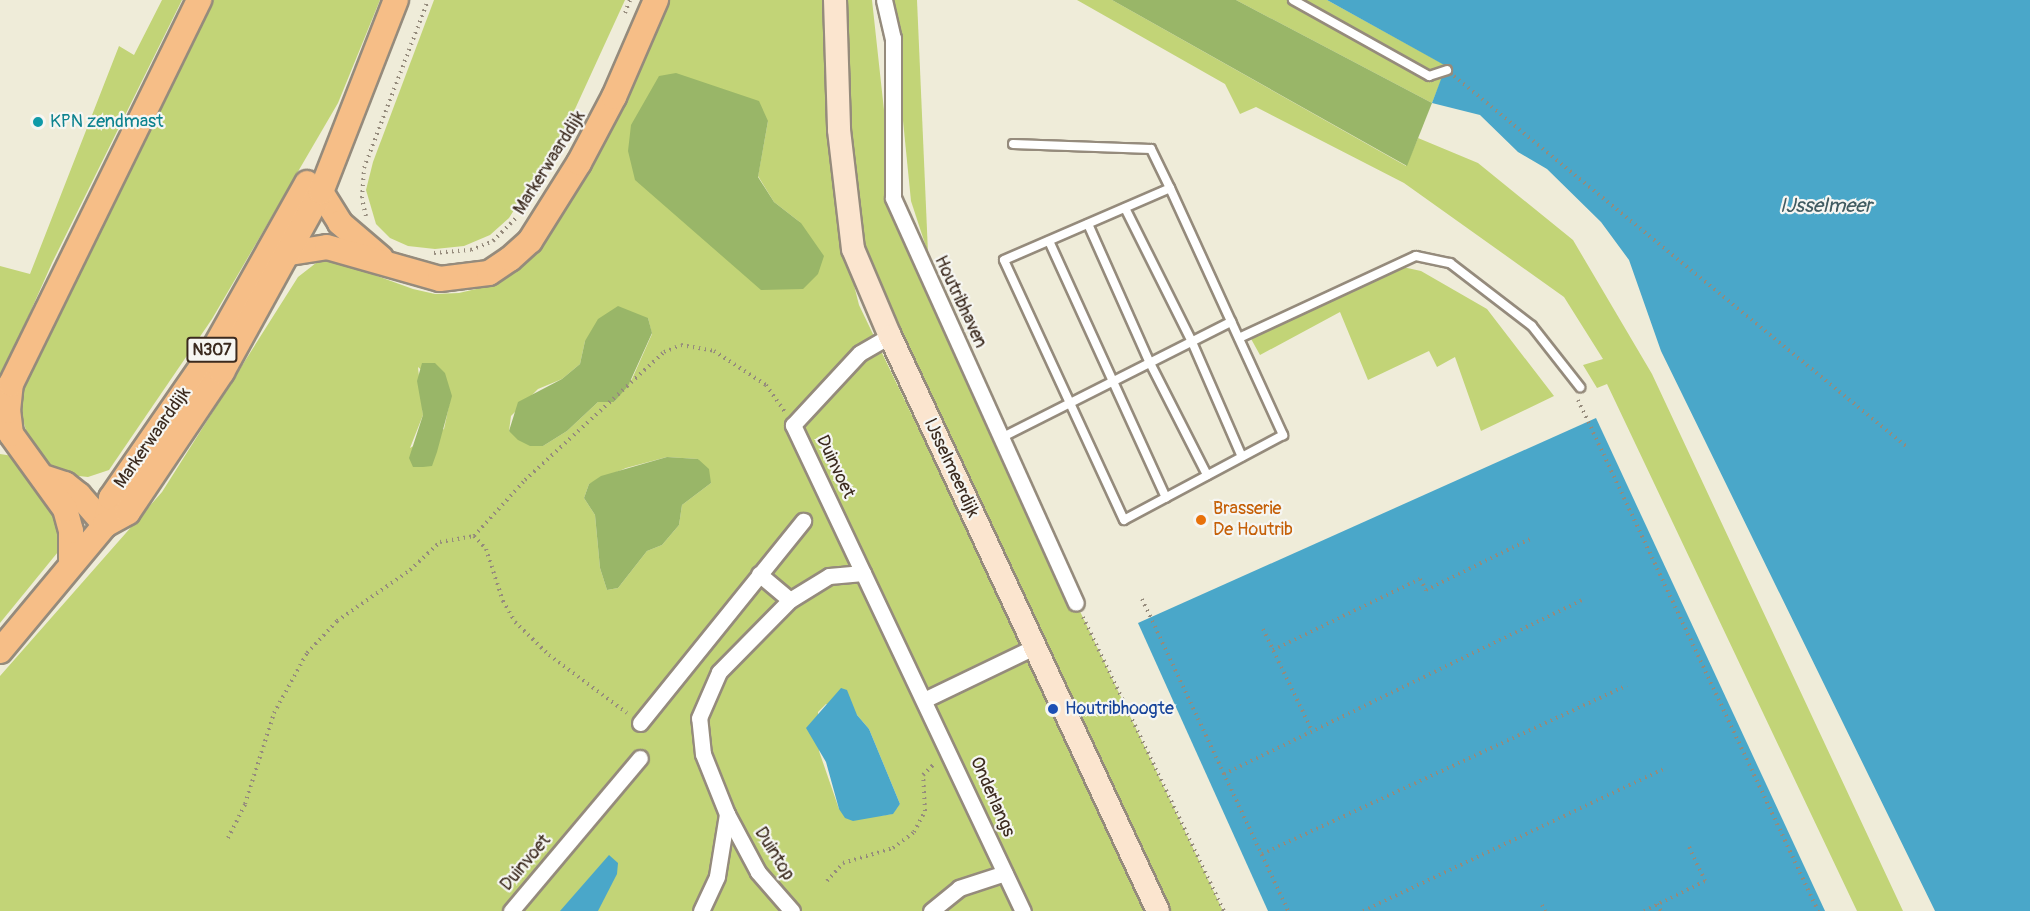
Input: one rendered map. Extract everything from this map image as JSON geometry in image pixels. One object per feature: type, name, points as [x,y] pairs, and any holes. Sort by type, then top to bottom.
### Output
[{"type":"main road","points":[[71,563],[70,520],[46,478],[5,436],[8,397],[15,372],[199,0]]},
{"type":"main road","name":"Markerwaarddijk","points":[[0,651],[105,525],[128,512],[222,372],[290,253],[321,192],[396,0]]},
{"type":"main road","points":[[290,253],[327,247],[389,264],[413,274],[462,278],[489,273],[530,241],[609,107],[656,0]]},
{"type":"main road","name":"Markerwaarddijk","points":[[105,525],[111,498],[184,396],[231,318],[367,70]]},
{"type":"main road","points":[[321,192],[340,223],[389,264]]},
{"type":"main road","points":[[46,478],[65,484],[79,495],[105,525]]},
{"type":"street","name":"IJsselmeerdijk","points":[[835,0],[844,198],[853,249],[890,336],[1158,911]]},
{"type":"street","name":"Houtribhaven","points":[[884,0],[892,38],[894,198],[1076,603]]},
{"type":"street","name":"Duinvoet","points":[[863,573],[794,425],[860,353],[890,336]]},
{"type":"street","points":[[640,723],[803,521]]},
{"type":"street","points":[[759,573],[790,600]]},
{"type":"street","points":[[701,911],[717,876],[727,814],[702,754],[699,718],[704,701],[719,672],[790,600],[829,576],[863,573]]},
{"type":"street","name":"Onderlangs","points":[[863,573],[926,699],[1023,911]]},
{"type":"street","points":[[926,699],[1034,646]]},
{"type":"street","name":"Duinvoet","points":[[510,911],[640,758]]},
{"type":"street","name":"Duintop","points":[[727,814],[758,872],[792,911]]},
{"type":"street","points":[[931,911],[959,888],[1005,873]]},
{"type":"lane","points":[[1293,0],[1429,76],[1447,70]]},
{"type":"lane","points":[[1013,144],[1151,149],[1170,188],[1283,435],[1124,520],[1073,402],[1005,261],[1170,188]]},
{"type":"lane","points":[[1125,208],[1192,342],[1242,457]]},
{"type":"lane","points":[[1088,224],[1150,363],[1207,476]]},
{"type":"lane","points":[[1049,241],[1111,383],[1166,498]]},
{"type":"lane","points":[[1239,338],[1416,256],[1450,263],[1532,326],[1580,387]]},
{"type":"lane","points":[[1001,438],[1231,322]]},
{"type":"path","points":[[367,219],[362,198],[364,168],[428,0]]},
{"type":"path","points":[[621,20],[630,0]]},
{"type":"path","points":[[1447,70],[1907,447]]},
{"type":"path","name":"Markerwaarddijk","points":[[422,253],[471,250],[493,241],[522,209]]},
{"type":"path","points":[[228,838],[244,804],[274,713],[307,653],[337,621],[410,570],[440,542],[474,536],[525,480],[640,371],[664,352],[681,345],[714,351],[741,366],[766,385],[794,425]]},
{"type":"path","points":[[1576,397],[1818,911]]},
{"type":"path","points":[[474,536],[490,556],[503,601],[515,622],[549,654],[640,723]]},
{"type":"path","points":[[1273,650],[1420,579],[1426,590],[1532,538]]},
{"type":"path","points":[[1142,599],[1288,911]]},
{"type":"path","points":[[1224,774],[1584,599]]},
{"type":"path","points":[[1076,603],[1224,911]]},
{"type":"path","points":[[1263,629],[1312,732]]},
{"type":"path","points":[[1262,854],[1627,685]]},
{"type":"path","points":[[827,881],[843,863],[882,853],[907,839],[925,811],[923,775],[951,752]]},
{"type":"path","points":[[1363,911],[1664,769]]},
{"type":"path","points":[[1644,911],[1705,881],[1689,847]]},
{"type":"path","points":[[1658,904],[1661,911]]},
{"type":"path","points":[[1542,905],[1545,911]]},
{"type":"green space","points":[[162,0],[182,0],[52,263],[0,380],[0,266],[30,274],[119,46],[134,55]]},
{"type":"green space","points":[[208,0],[380,0],[338,103],[212,319],[109,470],[88,477],[69,475],[50,466],[31,447],[19,407],[26,376]]},
{"type":"green space","points":[[434,0],[625,0],[570,120],[509,218],[490,235],[464,246],[435,249],[408,246],[390,238],[376,224],[366,190],[373,162]]},
{"type":"green space","points":[[668,0],[830,0],[835,209],[859,305],[1150,911],[0,911],[0,676],[162,492],[298,277],[316,263],[333,260],[413,289],[435,294],[459,293],[489,286],[512,273],[534,254],[569,205],[606,140]],"holes":[[[768,121],[758,176],[774,202],[801,223],[631,125]],[[648,318],[652,334],[632,379],[614,402],[598,402],[567,431],[543,446],[509,431],[511,416],[538,389],[562,379],[580,364],[585,341]],[[418,367],[451,396],[444,429],[410,448],[423,415]],[[667,457],[698,459],[711,483],[682,505],[679,525],[662,545],[647,551],[618,588],[607,590],[600,568],[595,515],[584,498],[589,484],[626,468]],[[826,704],[857,715],[869,729],[900,804],[892,814],[879,816],[839,809],[819,751],[818,712]]]},
{"type":"green space","points":[[843,0],[872,0],[895,211],[909,253],[1223,911],[1168,911],[864,252],[852,210]]},
{"type":"green space","points":[[891,0],[917,0],[928,253],[911,201]]},
{"type":"green space","points":[[1077,0],[1112,0],[1406,166],[1418,138],[1478,163],[1573,240],[1652,374],[1903,911],[1857,911],[1607,384],[1597,388],[1583,365],[1603,359],[1564,297],[1404,183],[1256,107],[1240,114],[1225,84]]},
{"type":"green space","points":[[1112,0],[1236,0],[1432,103],[1407,166]]},
{"type":"green space","points":[[1236,0],[1327,0],[1447,66],[1432,103]]},
{"type":"green space","points":[[676,73],[759,101],[768,121],[758,177],[774,202],[801,223],[824,256],[818,274],[803,289],[761,290],[635,180],[628,151],[631,125],[659,76]]},
{"type":"green space","points":[[1398,266],[1421,271],[1487,309],[1554,396],[1481,431],[1455,357],[1437,367],[1429,351],[1368,380],[1340,312],[1260,355],[1250,337]]},
{"type":"green space","points":[[618,306],[648,318],[652,333],[628,386],[614,402],[598,402],[567,431],[543,446],[530,446],[518,440],[509,431],[518,402],[562,379],[580,364],[585,341],[598,319]]},
{"type":"green space","points":[[422,363],[435,363],[445,373],[452,396],[432,466],[413,467],[409,458],[423,415],[417,381]]},
{"type":"green space","points":[[0,454],[13,456],[55,511],[62,547],[0,623]]},
{"type":"green space","points":[[667,457],[698,459],[709,469],[711,483],[682,505],[679,525],[662,545],[647,551],[618,588],[607,590],[600,568],[595,515],[584,498],[589,484],[601,476]]},
{"type":"water","name":"IJsselmeer","points":[[1327,0],[2030,0],[2030,911],[1935,911],[1661,351],[1629,260],[1601,222],[1547,169],[1518,152],[1480,115],[1432,103],[1446,66]]},
{"type":"water","points":[[1596,418],[1825,911],[1268,911],[1138,623]]},
{"type":"water","points":[[841,688],[847,690],[857,715],[869,729],[900,804],[893,814],[853,821],[845,818],[839,809],[826,762],[806,728]]},
{"type":"water","points":[[609,855],[618,863],[617,874],[598,911],[560,911]]},
{"type":"place","name":"KPN zendmast","points":[[38,122]]},
{"type":"place","name":"Brasserie De Houtrib","points":[[1201,520]]},
{"type":"place","name":"Houtribhoogte","points":[[1053,709]]}]
